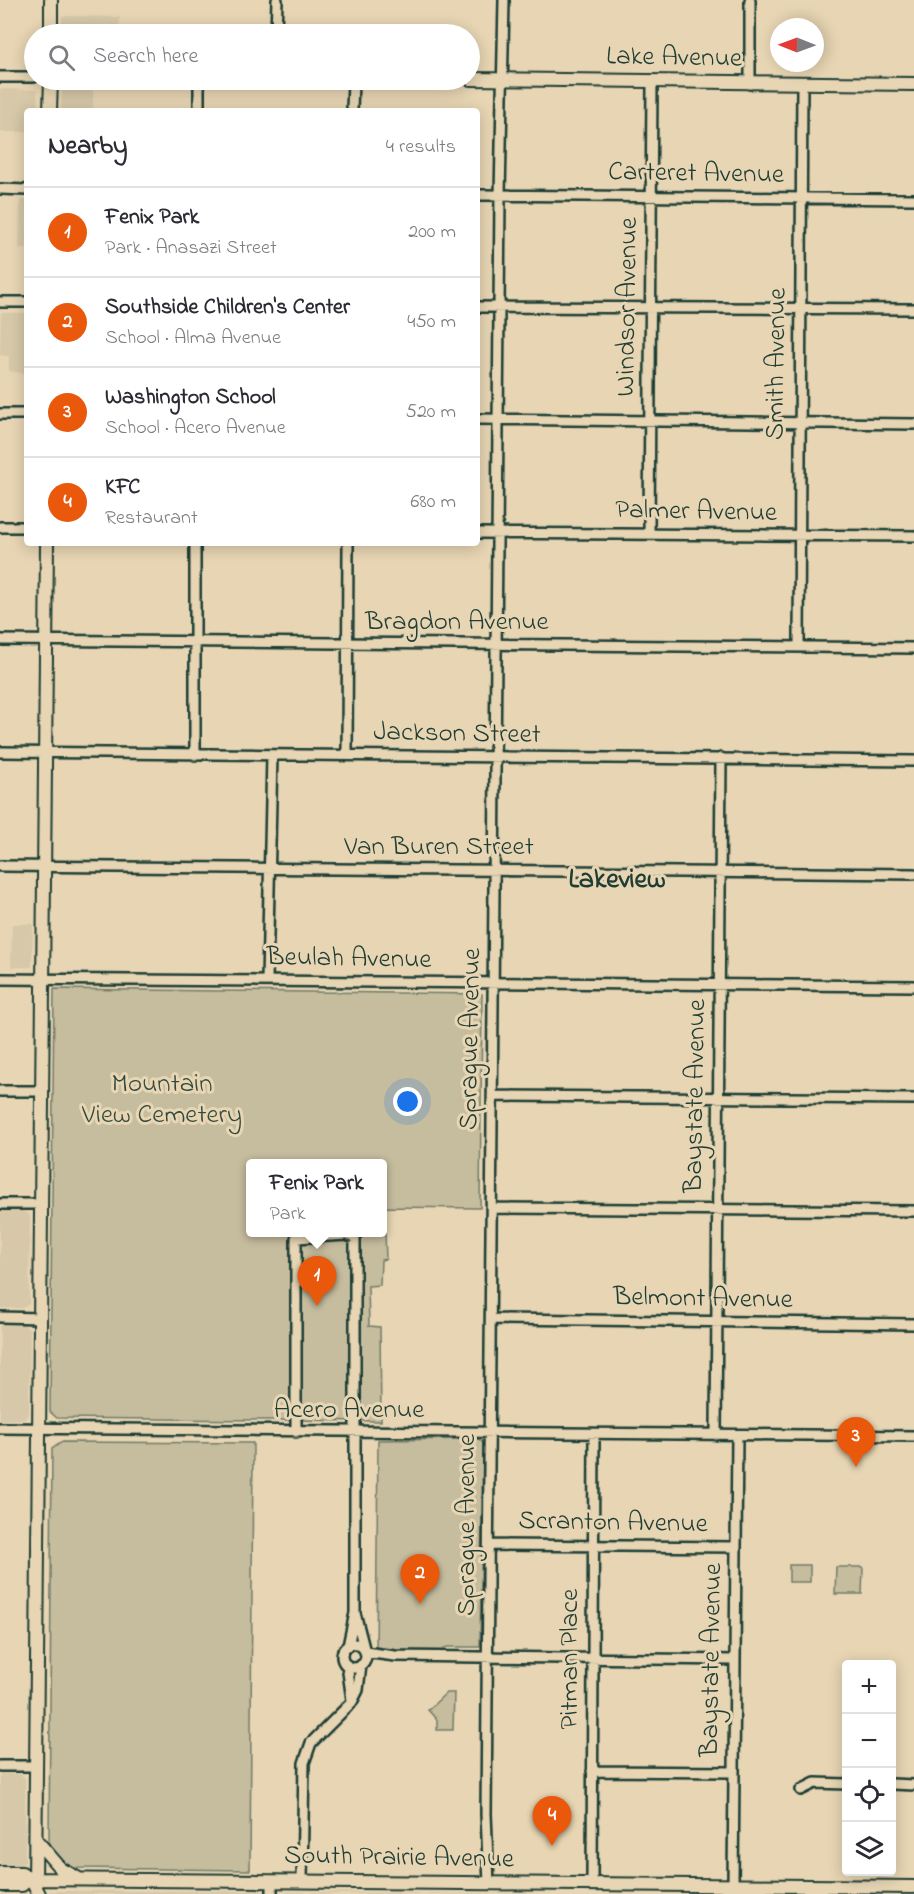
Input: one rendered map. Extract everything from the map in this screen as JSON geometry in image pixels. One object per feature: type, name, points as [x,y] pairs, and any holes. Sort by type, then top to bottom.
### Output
[{"type":"main road","points":[[51,0],[51,24]]},
{"type":"main road","name":"Lake Avenue","points":[[480,80],[914,84]]},
{"type":"main road","points":[[50,108],[51,90]]},
{"type":"main road","points":[[33,1887],[37,1766],[47,546]]},
{"type":"main road","points":[[36,1840],[61,1869],[80,1880]]},
{"type":"main road","name":"South Prairie Avenue","points":[[0,1873],[22,1873],[33,1887]]},
{"type":"main road","name":"South Prairie Avenue","points":[[0,1885],[33,1887],[80,1880],[592,1884],[658,1889],[733,1885],[914,1887]]},
{"type":"street","points":[[276,24],[277,0]]},
{"type":"street","name":"Sprague Avenue","points":[[489,1884],[486,1814],[499,533],[500,195],[504,0]]},
{"type":"street","points":[[750,0],[750,84]]},
{"type":"street","points":[[0,77],[24,77]]},
{"type":"street","name":"Windsor Avenue","points":[[649,534],[652,82]]},
{"type":"street","name":"Smith Avenue","points":[[799,646],[798,423],[802,83]]},
{"type":"street","points":[[199,90],[199,108]]},
{"type":"street","points":[[352,108],[353,90]]},
{"type":"street","points":[[0,189],[24,190]]},
{"type":"street","name":"Carteret Avenue","points":[[480,195],[914,199]]},
{"type":"street","points":[[0,302],[24,302]]},
{"type":"street","points":[[480,307],[914,309]]},
{"type":"street","points":[[0,414],[24,414]]},
{"type":"street","points":[[480,419],[914,424]]},
{"type":"street","points":[[0,527],[24,527]]},
{"type":"street","name":"Palmer Avenue","points":[[480,533],[914,536]]},
{"type":"street","points":[[195,546],[195,755]]},
{"type":"street","points":[[347,755],[348,546]]},
{"type":"street","name":"Bragdon Avenue","points":[[0,639],[914,648]]},
{"type":"street","name":"Jackson Street","points":[[0,752],[914,761]]},
{"type":"street","points":[[267,980],[272,754]]},
{"type":"street","name":"Baystate Avenue","points":[[716,1435],[722,758]]},
{"type":"street","name":"Van Buren Street","points":[[0,866],[914,874]]},
{"type":"street","name":"Beulah Avenue","points":[[0,979],[914,986]]},
{"type":"street","points":[[0,1091],[42,1091]]},
{"type":"street","points":[[492,1096],[914,1099]]},
{"type":"street","points":[[0,1204],[42,1204]]},
{"type":"street","points":[[492,1208],[914,1211]]},
{"type":"street","points":[[296,1432],[296,1238],[313,1237]]},
{"type":"street","points":[[302,1881],[304,1763],[311,1743],[352,1702],[364,1650],[355,1613],[357,1432],[353,1348],[357,1312],[355,1238],[352,1237]]},
{"type":"street","points":[[0,1317],[41,1318]]},
{"type":"street","name":"Belmont Avenue","points":[[492,1319],[914,1324]]},
{"type":"street","name":"Acero Avenue","points":[[0,1428],[914,1436]]},
{"type":"street","name":"Pitman Place","points":[[592,1884],[594,1434]]},
{"type":"street","name":"Baystate Avenue","points":[[733,1885],[737,1435]]},
{"type":"street","name":"Scranton Avenue","points":[[489,1545],[736,1547]]},
{"type":"street","points":[[352,1702],[348,1665],[342,1655],[348,1646],[351,1623],[355,1613]]},
{"type":"street","points":[[348,1646],[358,1644],[364,1650],[395,1656],[734,1660]]},
{"type":"street","points":[[348,1665],[354,1668],[395,1656]]},
{"type":"street","points":[[0,1766],[37,1766]]},
{"type":"street","points":[[592,1771],[733,1772]]},
{"type":"street","points":[[801,1790],[816,1784],[842,1784]]},
{"type":"street","points":[[896,1784],[914,1785]]},
{"type":"street","points":[[272,1881],[272,1894]]},
{"type":"shaded area","points":[[62,16],[120,17],[120,24],[62,24]]},
{"type":"shaded area","points":[[0,89],[37,90],[38,108],[24,108],[24,132],[0,132]]},
{"type":"shaded area","points":[[62,90],[93,90],[93,108],[61,108]]},
{"type":"shaded area","points":[[20,200],[24,200],[24,248],[19,248]]},
{"type":"shaded area","points":[[1,313],[24,313],[24,374],[9,371],[9,356],[0,355]]},
{"type":"shaded area","points":[[12,924],[33,924],[32,966],[30,967],[11,967]]},
{"type":"shaded area","points":[[20,1210],[30,1215],[29,1304],[22,1308],[0,1308],[0,1211]]},
{"type":"shaded area","points":[[0,1323],[20,1323],[30,1329],[29,1413],[25,1419],[0,1420]]},
{"type":"shaded area","points":[[0,1774],[21,1774],[25,1779],[25,1862],[17,1868],[0,1868]]},
{"type":"shaded area","points":[[50,1891],[259,1891],[262,1894],[50,1894]]},
{"type":"shaded area","points":[[287,1892],[552,1894],[283,1894]]},
{"type":"green space","name":"Mountain View Cemetery","points":[[54,989],[482,994],[480,1208],[387,1207],[387,1159],[246,1159],[246,1237],[385,1237],[386,1259],[381,1260],[380,1285],[368,1286],[369,1326],[380,1327],[381,1421],[57,1418],[50,1412]]},
{"type":"green space","points":[[479,1439],[483,1443],[480,1647],[447,1647],[432,1658],[376,1659],[378,1440]]},
{"type":"green space","points":[[62,1442],[253,1443],[250,1870],[75,1868],[63,1865],[49,1844],[52,1449]]},
{"type":"green space","points":[[789,1565],[810,1565],[810,1582],[789,1582]]},
{"type":"green space","points":[[836,1567],[863,1567],[862,1594],[835,1594]]},
{"type":"green space","points":[[446,1693],[454,1693],[453,1730],[437,1730],[437,1720],[428,1710]]},
{"type":"place","name":"Fenix Park","points":[[317,1306]]},
{"type":"place","name":"Washington School","points":[[856,1467]]},
{"type":"place","name":"Southside Children's Center","points":[[420,1604]]},
{"type":"place","name":"KFC","points":[[552,1846]]},
{"type":"district","name":"Lakeview","points":[[617,880]]}]
